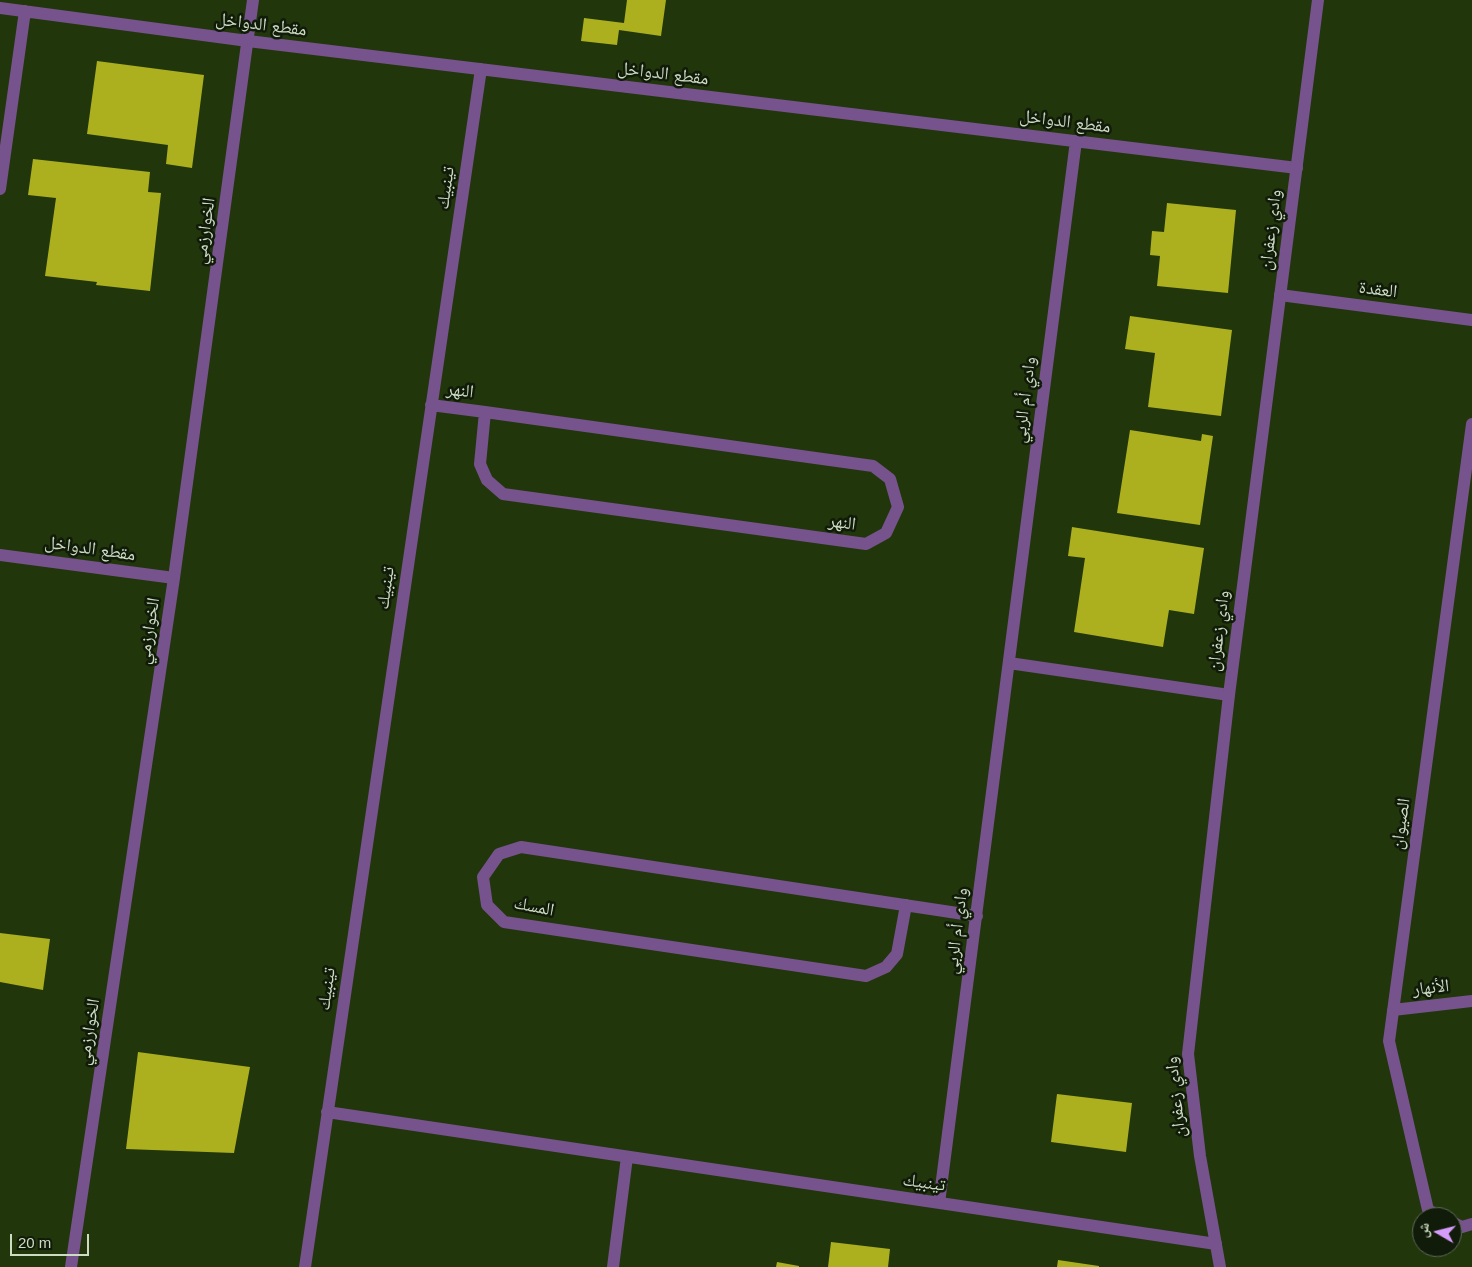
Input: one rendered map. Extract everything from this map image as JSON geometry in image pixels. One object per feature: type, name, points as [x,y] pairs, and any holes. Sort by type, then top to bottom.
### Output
[{"type":"street","name":"الخوارزمي","points":[[71,1267],[174,578],[253,0]]},
{"type":"street","name":"وادي زعفران","points":[[1220,1267],[1200,1156],[1188,1054],[1229,695],[1318,0]]},
{"type":"street","name":"مقطع الدواخل","points":[[0,8],[248,41],[1297,168]]},
{"type":"street","points":[[0,189],[25,11]]},
{"type":"street","name":"تينبيك","points":[[305,1267],[481,69]]},
{"type":"street","name":"وادي أم الربي","points":[[939,1202],[1076,141]]},
{"type":"street","name":"العقدة","points":[[1280,295],[1472,320]]},
{"type":"street","name":"النهر","points":[[431,405],[485,412],[874,466],[890,479],[898,507],[886,533],[866,544],[503,494],[487,480],[480,464],[485,412]]},
{"type":"street","name":"الصيوان","points":[[1427,1207],[1389,1041],[1472,424]]},
{"type":"street","name":"مقطع الدواخل","points":[[0,555],[174,578]]},
{"type":"street","points":[[1009,663],[1229,695]]},
{"type":"street","name":"المسك","points":[[906,905],[897,954],[886,968],[866,976],[504,922],[487,906],[483,878],[499,854],[521,846],[906,905],[977,916]]},
{"type":"street","name":"الأنهار","points":[[1393,1010],[1472,1001]]},
{"type":"street","name":"تينبيك","points":[[327,1112],[1216,1244]]},
{"type":"street","points":[[613,1267],[628,1157]]},
{"type":"building","points":[[627,0],[666,0],[661,36],[619,30],[617,45],[581,41],[584,18],[624,23]]},
{"type":"building","points":[[97,61],[204,75],[192,168],[166,164],[168,145],[87,134]]},
{"type":"building","points":[[33,159],[150,172],[148,192],[161,193],[150,291],[96,285],[97,282],[45,276],[56,198],[28,195]]},
{"type":"building","points":[[1167,203],[1236,210],[1228,293],[1157,286],[1160,256],[1150,255],[1152,231],[1164,232]]},
{"type":"building","points":[[1130,316],[1232,330],[1221,416],[1148,407],[1155,353],[1125,349]]},
{"type":"building","points":[[1130,430],[1201,441],[1202,434],[1213,436],[1200,525],[1117,513]]},
{"type":"building","points":[[1072,527],[1204,548],[1194,614],[1169,610],[1163,647],[1074,632],[1085,558],[1068,556]]},
{"type":"building","points":[[0,933],[50,939],[43,990],[0,982]]},
{"type":"building","points":[[138,1052],[250,1067],[234,1153],[126,1149]]},
{"type":"building","points":[[1057,1094],[1132,1103],[1126,1152],[1051,1142]]},
{"type":"building","points":[[831,1242],[890,1249],[888,1267],[828,1267]]},
{"type":"building","points":[[1058,1260],[1099,1266],[1099,1267],[1057,1267]]},
{"type":"building","points":[[777,1262],[799,1266],[799,1267],[776,1267]]}]
